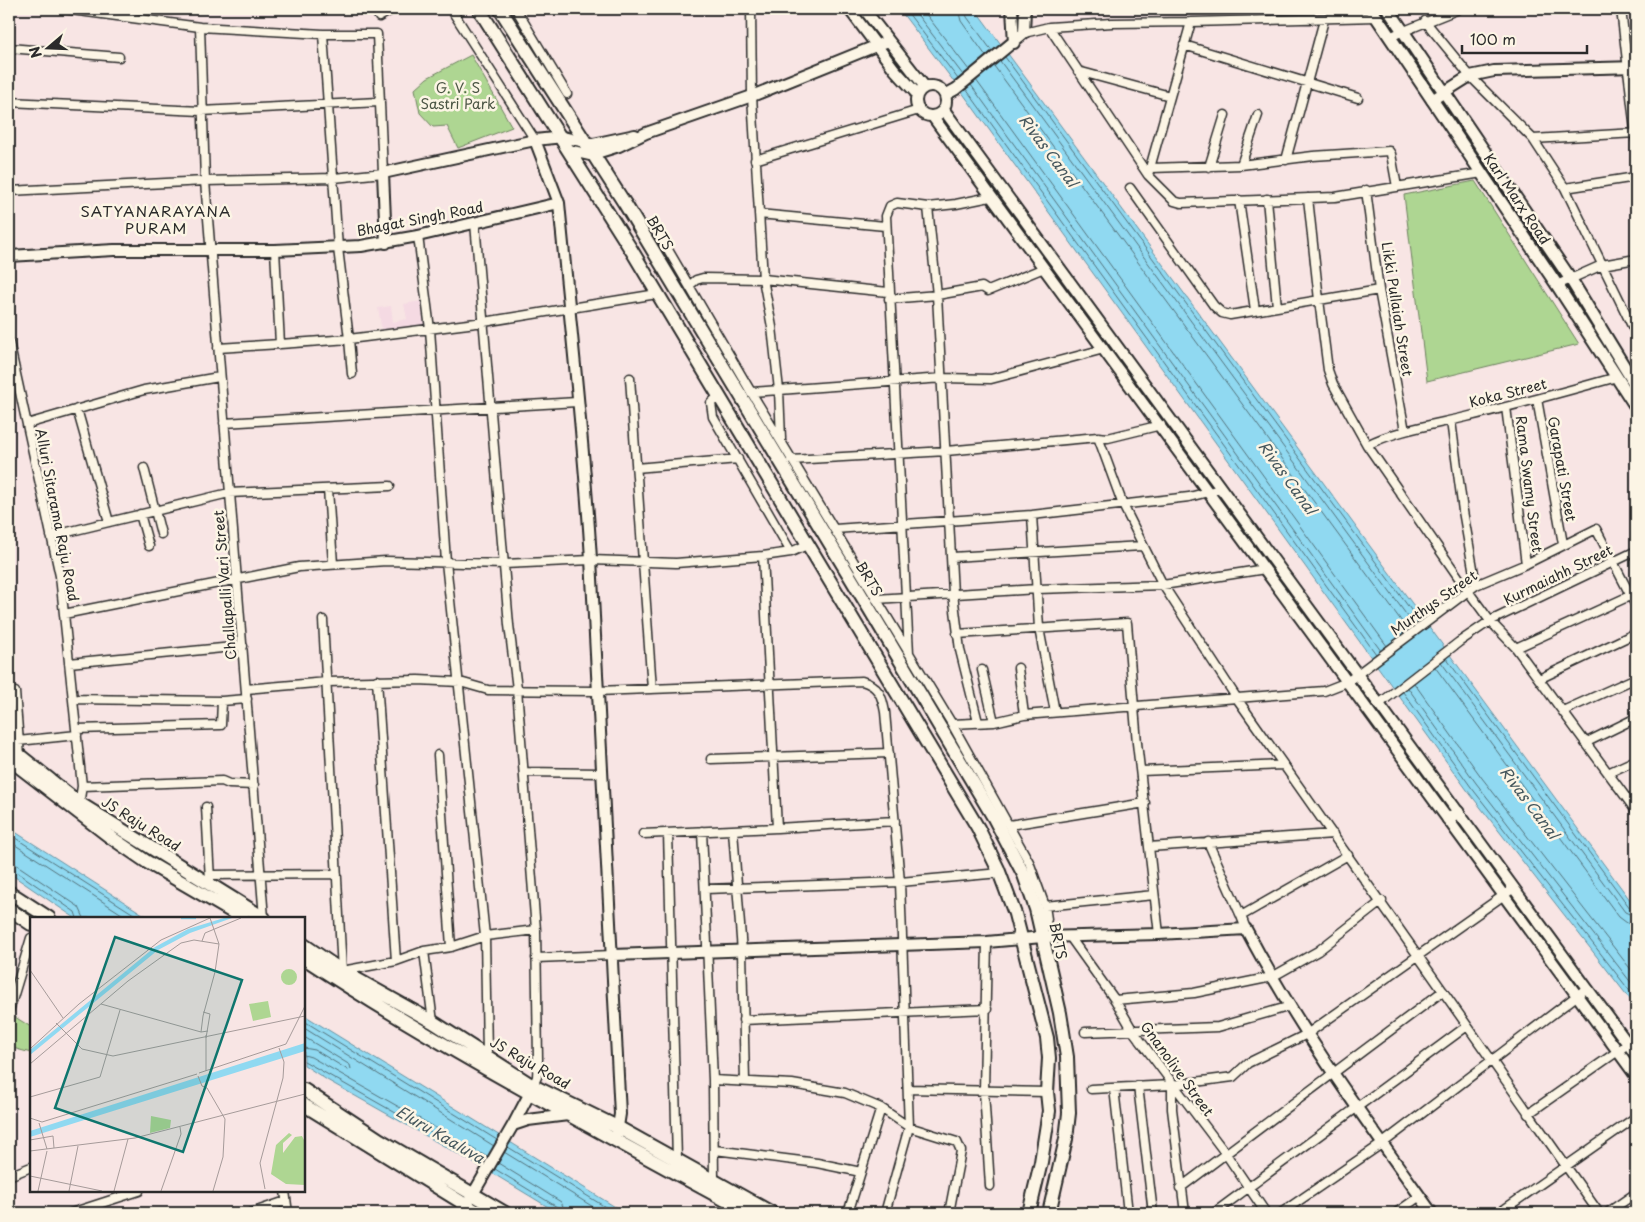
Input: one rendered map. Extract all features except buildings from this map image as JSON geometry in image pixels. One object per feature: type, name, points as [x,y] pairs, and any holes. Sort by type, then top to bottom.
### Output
[{"type":"main road","points":[[479,9],[632,251],[720,395],[978,828],[1000,873],[1022,938],[1047,1038],[1049,1058],[1046,1092],[1049,1111],[1046,1135],[1029,1213]]},
{"type":"main road","name":"BRTS","points":[[500,9],[594,154],[869,608],[1002,832],[1029,886],[1065,1034],[1069,1084],[1066,1139],[1049,1213]]},
{"type":"main road","name":"Karl Marx Road","points":[[1388,9],[1570,278],[1636,386]]},
{"type":"main road","name":"Karl Marx Road","points":[[1374,13],[1557,285],[1636,407]]},
{"type":"main road","name":"JS Raju Road","points":[[13,744],[14,757],[147,862],[241,917]]},
{"type":"main road","name":"JS Raju Road","points":[[80,809],[210,881],[263,917]]},
{"type":"main road","points":[[9,892],[47,917]]},
{"type":"main road","points":[[9,908],[30,923]]},
{"type":"main road","name":"JS Raju Road","points":[[305,946],[342,971],[433,1022],[486,1056],[568,1116],[748,1213]]},
{"type":"main road","name":"JS Raju Road","points":[[305,959],[350,988],[531,1090],[619,1128],[772,1213]]},
{"type":"main road","points":[[305,1091],[380,1140],[473,1194],[498,1211]]},
{"type":"main road","points":[[305,1106],[479,1213]]},
{"type":"street","points":[[64,9],[200,27],[323,34],[377,34],[386,242]]},
{"type":"street","points":[[375,9],[379,17],[393,9]]},
{"type":"street","points":[[451,9],[535,140],[559,203],[591,560],[597,691],[611,896],[619,1128],[614,1141]]},
{"type":"street","points":[[516,9],[567,94]]},
{"type":"street","points":[[751,9],[752,96],[763,279],[772,327],[779,390],[781,442]]},
{"type":"street","points":[[849,9],[877,47],[921,91]]},
{"type":"street","points":[[864,9],[921,91]]},
{"type":"street","points":[[1012,9],[1012,45]]},
{"type":"street","points":[[1024,33],[1026,9]]},
{"type":"street","points":[[1389,37],[1459,9]]},
{"type":"street","points":[[1533,139],[1636,135],[1633,67],[1621,9]]},
{"type":"street","points":[[945,95],[956,89],[1012,45],[1024,33],[1049,27],[1112,23],[1324,20],[1374,13]]},
{"type":"street","points":[[1286,160],[1324,20]]},
{"type":"street","points":[[1150,171],[1191,22]]},
{"type":"street","points":[[1425,22],[1470,76],[1533,139],[1565,188],[1636,334]]},
{"type":"street","name":"Challapalli Vari Street","points":[[200,27],[201,111],[219,377],[243,646],[264,917]]},
{"type":"street","points":[[1049,27],[1078,71],[1174,201],[1181,203],[1335,196],[1482,173]]},
{"type":"street","points":[[323,34],[338,248],[352,374]]},
{"type":"street","points":[[568,150],[584,155],[594,154],[646,133],[752,96],[888,41]]},
{"type":"street","points":[[1184,45],[1358,98]]},
{"type":"street","points":[[9,48],[119,57]]},
{"type":"street","points":[[1432,100],[1470,76],[1494,71],[1633,67]]},
{"type":"street","points":[[1078,71],[1170,96]]},
{"type":"street","points":[[933,117],[944,110],[946,103],[945,95],[934,86],[921,91],[916,104],[918,110],[924,115],[933,117],[990,197],[1161,425],[1209,494],[1347,682],[1514,888],[1636,1055]]},
{"type":"street","points":[[9,102],[201,111],[379,102]]},
{"type":"street","points":[[755,160],[918,110]]},
{"type":"street","points":[[944,110],[1220,489],[1357,674],[1381,702],[1504,895],[1636,1076]]},
{"type":"street","points":[[1209,167],[1225,115]]},
{"type":"street","points":[[1241,165],[1258,116]]},
{"type":"street","points":[[9,191],[205,181],[334,178],[383,173],[535,140],[559,138],[596,143],[646,133]]},
{"type":"street","points":[[1150,171],[1241,165],[1389,151],[1392,154],[1397,186]]},
{"type":"street","points":[[1565,188],[1636,177]]},
{"type":"street","points":[[1130,188],[1214,306],[1222,313],[1230,314],[1379,290]]},
{"type":"street","name":"Likki Pullaiah Street","points":[[1366,190],[1379,290],[1406,431]]},
{"type":"street","points":[[909,654],[885,226],[890,206],[896,202],[928,207],[990,197]]},
{"type":"street","points":[[1308,198],[1328,370],[1333,384],[1366,444],[1468,591],[1490,621],[1516,648],[1608,773],[1633,800],[1636,811]]},
{"type":"street","points":[[1267,199],[1277,306]]},
{"type":"street","points":[[1239,200],[1256,310]]},
{"type":"street","name":"Bhagat Singh Road","points":[[9,256],[114,250],[338,248],[418,236],[559,203]]},
{"type":"street","points":[[928,207],[937,295],[954,594],[958,634],[978,722]]},
{"type":"street","points":[[760,214],[885,226]]},
{"type":"street","points":[[466,1206],[513,1126],[531,1090],[537,1077],[538,1059],[536,930],[517,689],[504,564],[475,223]]},
{"type":"street","points":[[418,236],[430,329],[446,562],[485,936],[486,1056]]},
{"type":"street","points":[[660,236],[791,460],[835,529],[952,724],[1030,862],[1045,906],[1046,919],[1042,937]]},
{"type":"street","points":[[274,250],[280,344]]},
{"type":"street","points":[[1557,285],[1602,265],[1636,258]]},
{"type":"street","points":[[690,285],[696,280],[703,278],[763,279],[889,296],[937,295],[982,287],[988,291],[1044,268]]},
{"type":"street","points":[[218,348],[349,339],[484,322],[657,294]]},
{"type":"street","name":"Alluri Sitarama Raju Road","points":[[9,342],[60,576],[82,786],[80,809]]},
{"type":"street","points":[[751,392],[942,378],[991,379],[1104,349]]},
{"type":"street","points":[[27,424],[144,390],[219,377]]},
{"type":"street","name":"Koka Street","points":[[1366,444],[1406,431],[1506,407],[1617,377]]},
{"type":"street","points":[[630,378],[652,689]]},
{"type":"street","points":[[720,395],[711,403],[712,416],[791,552]]},
{"type":"street","name":"Garapati Street","points":[[1537,399],[1562,544]]},
{"type":"street","points":[[224,423],[577,402]]},
{"type":"street","name":"Rama Swamy Street","points":[[1506,407],[1526,564]]},
{"type":"street","points":[[77,409],[109,522]]},
{"type":"street","points":[[1451,421],[1462,511],[1476,585]]},
{"type":"street","points":[[791,460],[946,451],[1098,437],[1108,438],[1161,425]]},
{"type":"street","points":[[1098,437],[1123,505],[1163,585],[1283,765],[1382,901],[1528,1114],[1600,1213]]},
{"type":"street","points":[[636,468],[738,460]]},
{"type":"street","points":[[144,468],[161,534]]},
{"type":"street","points":[[52,536],[155,510],[229,494],[390,486]]},
{"type":"street","points":[[328,489],[333,564]]},
{"type":"street","points":[[835,529],[1032,515],[1209,494],[1220,489]]},
{"type":"street","points":[[140,514],[148,546]]},
{"type":"street","points":[[1032,515],[1039,628],[1055,712]]},
{"type":"street","name":"Murthys Street","points":[[952,724],[994,722],[1024,715],[1055,712],[1134,705],[1238,700],[1324,691],[1347,682],[1476,585],[1526,564],[1562,544],[1596,529],[1612,562]]},
{"type":"street","points":[[64,614],[299,567],[333,564],[446,562],[504,564],[591,560],[643,563],[685,562],[791,552],[809,544]]},
{"type":"street","points":[[952,557],[1142,546]]},
{"type":"street","name":"Kurmaiahh Street","points":[[1381,702],[1459,642],[1490,621],[1636,551]]},
{"type":"street","points":[[762,556],[778,828]]},
{"type":"street","points":[[1612,562],[1634,594],[1636,606]]},
{"type":"street","points":[[876,599],[1037,589],[1163,585],[1265,569]]},
{"type":"street","points":[[1516,648],[1634,594]]},
{"type":"street","points":[[323,620],[342,971],[396,962],[424,951],[451,947],[485,936],[536,930]]},
{"type":"street","points":[[958,634],[1127,623],[1158,934]]},
{"type":"street","points":[[1539,679],[1636,633]]},
{"type":"street","points":[[69,663],[243,646]]},
{"type":"street","points":[[1018,668],[1024,715]]},
{"type":"street","points":[[982,670],[994,722]]},
{"type":"street","points":[[1563,712],[1636,678]]},
{"type":"street","points":[[378,680],[396,962]]},
{"type":"street","points":[[246,689],[378,680],[460,682],[488,690],[597,691],[862,682],[876,687],[882,697],[889,753],[900,882],[909,1127],[885,1213]]},
{"type":"street","points":[[15,692],[13,744],[77,732],[221,725],[222,701]]},
{"type":"street","points":[[73,699],[222,701],[247,699]]},
{"type":"street","points":[[1586,743],[1636,718]]},
{"type":"street","points":[[711,759],[889,753]]},
{"type":"street","points":[[438,755],[451,947]]},
{"type":"street","points":[[1608,773],[1636,760]]},
{"type":"street","points":[[1141,771],[1283,765]]},
{"type":"street","points":[[524,772],[602,773]]},
{"type":"street","points":[[82,786],[222,782],[254,785]]},
{"type":"street","points":[[1009,825],[1144,803]]},
{"type":"street","points":[[206,807],[210,881],[260,876],[337,874]]},
{"type":"street","points":[[643,834],[895,821]]},
{"type":"street","points":[[733,830],[742,952],[745,1081]]},
{"type":"street","points":[[702,831],[714,1080],[714,1180]]},
{"type":"street","points":[[668,833],[673,952],[677,1160]]},
{"type":"street","points":[[1149,847],[1333,834]]},
{"type":"street","points":[[1208,842],[1246,929],[1272,977],[1332,1073],[1432,1213]]},
{"type":"street","points":[[1241,916],[1348,855]]},
{"type":"street","points":[[705,889],[900,882],[1000,873]]},
{"type":"street","points":[[1091,1089],[1172,1085],[1233,1077],[1248,1064],[1307,1034],[1514,888]]},
{"type":"street","points":[[1045,906],[1154,895]]},
{"type":"street","points":[[1115,1000],[1194,993],[1272,977],[1318,951],[1382,901]]},
{"type":"street","points":[[536,958],[987,942],[1022,938],[1246,929]]},
{"type":"street","name":"Gnanolive Street","points":[[1070,937],[1115,1000],[1133,1031],[1226,1154],[1266,1213]]},
{"type":"street","points":[[9,1011],[30,941]]},
{"type":"street","points":[[987,942],[984,1091],[990,1186]]},
{"type":"street","points":[[424,951],[433,1022]]},
{"type":"street","points":[[1281,1213],[1383,1143],[1587,988]]},
{"type":"street","points":[[1180,1188],[1443,990]]},
{"type":"street","points":[[1085,1032],[1218,1026],[1291,1006]]},
{"type":"street","points":[[743,1020],[986,1009]]},
{"type":"street","points":[[1214,1213],[1467,1026]]},
{"type":"street","points":[[1528,1114],[1628,1044]]},
{"type":"street","points":[[714,1080],[829,1089],[859,1097],[881,1108],[909,1127],[957,1142],[961,1151],[949,1213]]},
{"type":"street","points":[[1172,1085],[1172,1109],[1180,1188],[1185,1213]]},
{"type":"street","points":[[1138,1086],[1153,1213]]},
{"type":"street","points":[[1114,1088],[1128,1213]]},
{"type":"street","points":[[908,1089],[1046,1092]]},
{"type":"street","points":[[848,1213],[881,1108]]},
{"type":"street","points":[[513,1126],[528,1120],[568,1116]]},
{"type":"street","points":[[1499,1213],[1636,1117]]},
{"type":"street","points":[[715,1150],[861,1172]]},
{"type":"street","points":[[9,1176],[30,1167]]},
{"type":"street","points":[[71,1213],[136,1192]]},
{"type":"street","points":[[285,1192],[288,1213]]},
{"type":"street","points":[[1607,1213],[1636,1193]]},
{"type":"street","points":[[1396,1213],[1420,1196]]},
{"type":"street","points":[[251,1213],[286,1201]]},
{"type":"shaded area","points":[[421,301],[425,330],[383,337],[378,308],[391,306],[393,322],[407,319],[404,304]]},
{"type":"green space","name":"G. V. S Sastri Park","points":[[471,55],[512,127],[458,148],[447,126],[433,127],[420,113],[415,89],[427,78]]},
{"type":"green space","points":[[1475,181],[1579,344],[1427,381],[1404,195]]},
{"type":"green space","points":[[15,1017],[30,1026],[30,1053],[9,1047]]},
{"type":"water","name":"Rivas Canal","points":[[899,9],[975,9],[1636,908],[1636,1007],[1467,790],[964,95]]},
{"type":"water","points":[[9,828],[147,917],[74,917],[9,873]]},
{"type":"water","name":"Eluru Kaaluva","points":[[305,1016],[625,1213],[558,1213],[497,1176],[305,1066]]},
{"type":"district","name":"SATYANARAYANA PURAM","points":[[156,220]]}]
